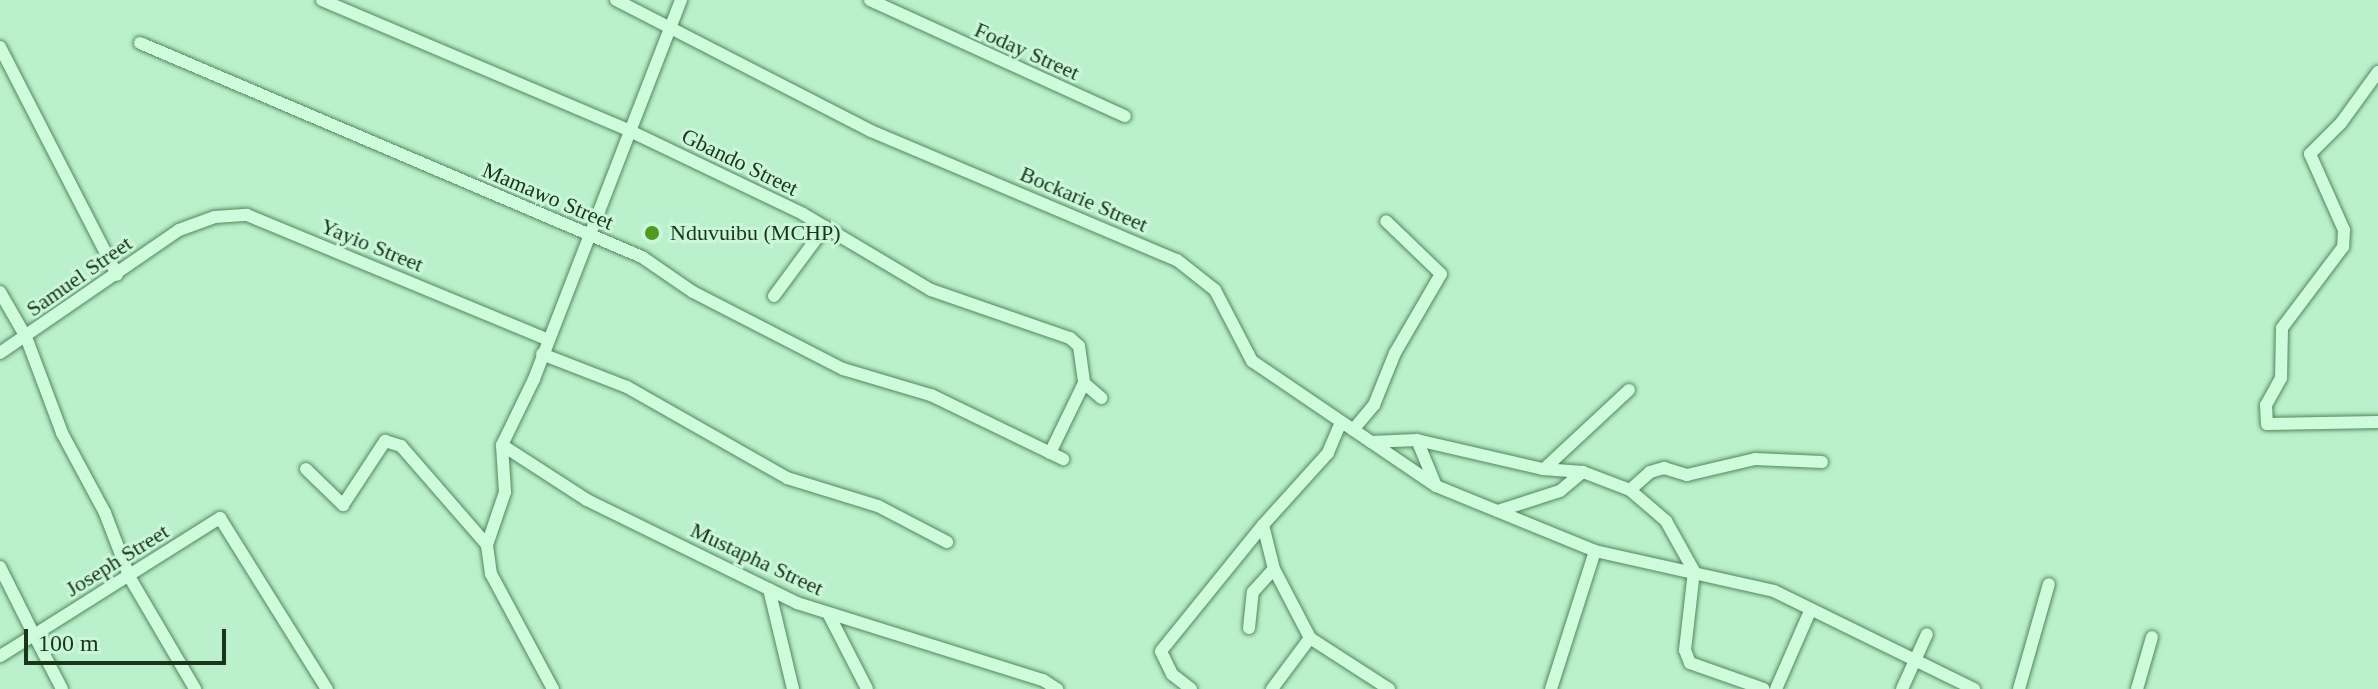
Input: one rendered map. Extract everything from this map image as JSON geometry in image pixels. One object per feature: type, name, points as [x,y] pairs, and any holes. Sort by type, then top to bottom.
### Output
[{"type":"street","name":"Gbando Street","points":[[322,0],[630,131],[825,227],[931,290],[1070,338],[1079,346],[1084,383]]},
{"type":"street","name":"Bockarie Street","points":[[616,0],[871,131],[1177,260],[1215,290],[1252,361],[1436,486],[1595,551],[1774,591],[1974,689]]},
{"type":"street","points":[[553,689],[491,574],[487,545],[505,492],[502,445],[590,235],[681,0]]},
{"type":"street","name":"Foday Street","points":[[870,0],[1125,116]]},
{"type":"street","name":"Mamawo Street","points":[[140,43],[642,257],[693,292],[843,369],[931,395],[1063,459]]},
{"type":"street","points":[[0,47],[117,275]]},
{"type":"street","points":[[2378,72],[2341,123],[2310,154],[2344,230],[2343,247],[2282,328],[2281,378],[2266,405],[2267,424],[2378,422]]},
{"type":"street","name":"Yayio Street","points":[[179,230],[215,217],[247,215],[546,339]]},
{"type":"street","points":[[1353,430],[1374,405],[1395,353],[1441,274],[1386,221]]},
{"type":"street","points":[[774,296],[825,227]]},
{"type":"street","name":"Samuel Street","points":[[0,353],[179,230]]},
{"type":"street","points":[[0,292],[26,337],[62,433],[105,513],[130,578],[195,689]]},
{"type":"street","points":[[542,354],[627,387],[787,478],[878,506],[947,542]]},
{"type":"street","points":[[1050,453],[1084,383],[1101,398]]},
{"type":"street","points":[[1543,469],[1629,390]]},
{"type":"street","points":[[1191,689],[1172,674],[1161,651],[1263,525],[1328,453],[1341,422]]},
{"type":"street","points":[[1417,440],[1436,486]]},
{"type":"street","points":[[1371,442],[1417,440],[1543,469],[1583,472],[1630,490],[1666,521],[1694,571],[1685,650],[1690,663],[1764,689]]},
{"type":"street","points":[[306,469],[343,505],[385,441],[401,446],[487,545]]},
{"type":"street","name":"Mustapha Street","points":[[502,445],[587,500],[769,589],[828,613],[1043,680],[1057,689]]},
{"type":"street","points":[[1630,490],[1650,472],[1664,468],[1687,475],[1755,459],[1822,462]]},
{"type":"street","points":[[1498,511],[1560,491],[1583,472]]},
{"type":"street","name":"Joseph Street","points":[[0,656],[130,578],[220,518],[327,689]]},
{"type":"street","points":[[1263,525],[1274,569],[1310,638],[1389,689]]},
{"type":"street","points":[[1551,689],[1595,551]]},
{"type":"street","points":[[0,567],[62,689]]},
{"type":"street","points":[[1249,628],[1253,592],[1274,569]]},
{"type":"street","points":[[2019,689],[2049,584]]},
{"type":"street","points":[[769,589],[793,689]]},
{"type":"street","points":[[1776,689],[1811,609]]},
{"type":"street","points":[[828,613],[867,689]]},
{"type":"street","points":[[1902,689],[1927,634]]},
{"type":"street","points":[[2137,689],[2152,637]]},
{"type":"street","points":[[1272,689],[1310,638]]},
{"type":"street","points":[[1030,689],[1043,680]]},
{"type":"place","name":"Nduvuibu (MCHP)","points":[[652,233]]}]
